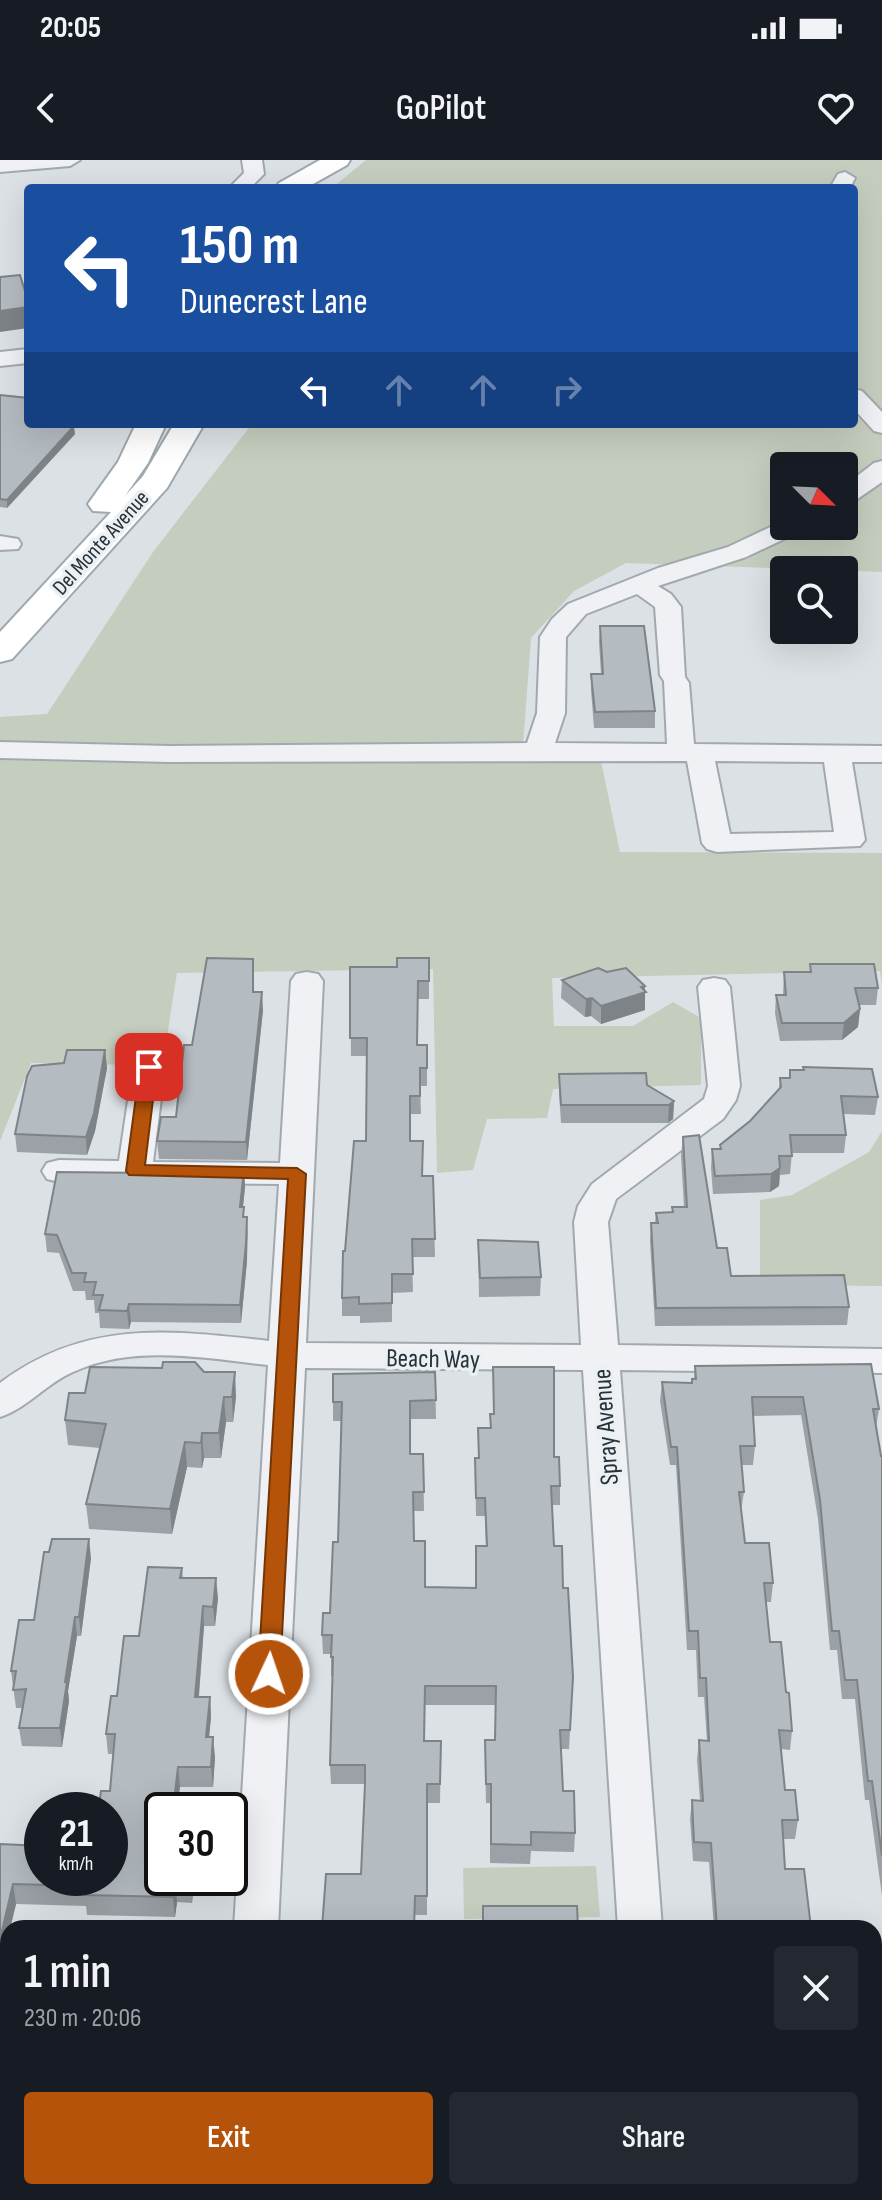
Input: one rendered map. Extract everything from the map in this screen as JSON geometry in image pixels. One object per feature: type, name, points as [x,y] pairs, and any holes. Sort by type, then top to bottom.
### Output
[{"type":"main road","points":[[295,184],[338,160]]},
{"type":"main road","points":[[320,184],[345,160]]},
{"type":"main road","name":"Del Monte Avenue","points":[[0,620],[87,526],[113,493],[133,463],[149,428]]},
{"type":"main road","name":"Del Monte Avenue","points":[[0,652],[156,481],[187,428]]},
{"type":"street","points":[[0,166],[70,160]]},
{"type":"street","points":[[243,184],[254,174],[252,160]]},
{"type":"street","points":[[0,359],[24,356]]},
{"type":"street","points":[[858,400],[882,426]]},
{"type":"street","points":[[858,488],[882,468]]},
{"type":"street","points":[[538,751],[551,713],[553,637],[577,609],[638,584],[737,552],[770,536]]},
{"type":"street","points":[[638,584],[662,599],[668,607],[674,679],[690,752],[717,843],[850,840],[837,754]]},
{"type":"street","points":[[0,750],[170,754],[538,751],[882,754]]},
{"type":"street","points":[[256,1920],[307,981]]},
{"type":"street","name":"Spray Avenue","points":[[639,1920],[591,1222],[595,1206],[604,1192],[711,1112],[720,1100],[724,1086],[714,987]]},
{"type":"street","points":[[135,1171],[149,1067]]},
{"type":"street","points":[[59,1171],[297,1174]]},
{"type":"street","name":"Beach Way","points":[[0,1404],[26,1382],[62,1361],[123,1345],[159,1343],[286,1356],[600,1359],[823,1357],[882,1361]]},
{"type":"green space","points":[[366,160],[882,160],[882,572],[858,571],[858,556],[770,556],[770,568],[626,563],[574,591],[531,638],[522,759],[601,761],[620,852],[882,853],[882,984],[880,971],[552,978],[554,1026],[633,1026],[673,1002],[701,1018],[701,1085],[553,1089],[547,1118],[487,1119],[473,1170],[437,1173],[433,969],[177,973],[165,1049],[137,1065],[31,1063],[0,1141],[0,717],[47,714],[153,552],[249,428],[858,428],[858,184],[337,184]]},
{"type":"green space","points":[[882,1131],[882,1286],[760,1285],[760,1200],[792,1195],[869,1152]]},
{"type":"green space","points":[[596,1866],[600,1917],[464,1919],[463,1868]]},
{"type":"building","points":[[20,275],[24,308],[0,311],[0,277]]},
{"type":"building","points":[[0,395],[24,398],[24,428],[72,428],[7,500],[0,499]]},
{"type":"building","points":[[600,626],[644,626],[655,711],[595,712],[591,674],[603,674]]},
{"type":"building","points":[[207,958],[253,959],[253,992],[262,992],[246,1142],[157,1141],[161,1117],[176,1117],[184,1045],[192,1045]]},
{"type":"building","points":[[397,958],[429,958],[429,981],[418,981],[417,1045],[427,1045],[427,1068],[420,1068],[420,1096],[410,1096],[410,1141],[423,1141],[422,1176],[433,1176],[435,1239],[412,1239],[413,1274],[392,1274],[392,1303],[359,1304],[359,1297],[342,1298],[343,1251],[354,1141],[366,1141],[367,1038],[350,1038],[350,967],[397,967]]},
{"type":"building","points":[[810,964],[874,964],[878,988],[855,988],[860,1009],[844,1023],[782,1023],[776,995],[786,995],[784,972],[811,972]]},
{"type":"building","points":[[598,968],[607,972],[626,968],[645,986],[641,987],[646,992],[601,1006],[592,998],[586,999],[562,980]]},
{"type":"building","points":[[67,1050],[105,1050],[94,1113],[86,1137],[15,1134],[27,1076],[32,1066],[64,1063]]},
{"type":"building","points":[[803,1067],[872,1069],[878,1097],[841,1096],[846,1135],[790,1135],[792,1156],[779,1156],[780,1168],[771,1174],[715,1176],[712,1149],[721,1149],[720,1145],[750,1121],[781,1087],[780,1078],[790,1078],[790,1070],[804,1070]]},
{"type":"building","points":[[646,1073],[647,1085],[674,1101],[669,1105],[561,1105],[559,1074]]},
{"type":"building","points":[[699,1135],[717,1248],[727,1248],[731,1276],[844,1275],[849,1307],[656,1308],[651,1223],[658,1223],[656,1213],[673,1212],[672,1207],[687,1207],[683,1137]]},
{"type":"building","points":[[154,1168],[244,1169],[240,1207],[244,1207],[243,1217],[247,1217],[240,1305],[129,1304],[127,1311],[99,1310],[103,1295],[93,1295],[96,1282],[84,1282],[86,1273],[72,1273],[57,1235],[45,1234],[57,1172],[153,1173]]},
{"type":"building","points":[[478,1240],[538,1242],[541,1277],[480,1278]]},
{"type":"building","points":[[163,1362],[195,1362],[204,1372],[235,1372],[232,1397],[224,1397],[219,1433],[202,1433],[201,1443],[185,1442],[170,1509],[86,1504],[106,1424],[65,1420],[69,1393],[85,1393],[90,1367],[162,1368]]},
{"type":"building","points":[[871,1364],[879,1409],[873,1409],[882,1456],[882,1856],[872,1781],[868,1781],[857,1680],[845,1680],[839,1631],[832,1631],[820,1500],[803,1397],[752,1397],[755,1446],[740,1446],[744,1492],[739,1492],[745,1543],[769,1543],[773,1583],[764,1583],[770,1642],[781,1642],[786,1692],[789,1693],[792,1731],[779,1730],[785,1790],[795,1790],[798,1820],[782,1820],[785,1869],[804,1869],[810,1920],[716,1920],[711,1843],[694,1842],[692,1800],[703,1801],[699,1740],[709,1741],[706,1678],[700,1678],[698,1631],[689,1631],[677,1447],[671,1447],[662,1382],[692,1383],[692,1379],[696,1379],[695,1366]]},
{"type":"building","points":[[493,1367],[554,1367],[554,1457],[559,1457],[560,1486],[551,1486],[554,1546],[562,1546],[563,1588],[568,1588],[573,1677],[570,1730],[560,1730],[563,1791],[574,1791],[575,1833],[531,1832],[531,1845],[491,1844],[491,1784],[486,1784],[485,1740],[495,1740],[496,1686],[425,1686],[424,1741],[441,1741],[440,1784],[427,1784],[427,1896],[415,1896],[414,1920],[323,1920],[326,1874],[361,1874],[365,1784],[365,1765],[330,1765],[332,1635],[322,1635],[323,1613],[330,1613],[333,1542],[338,1542],[342,1402],[333,1402],[333,1374],[435,1372],[436,1400],[410,1401],[410,1454],[423,1454],[424,1492],[413,1492],[414,1541],[425,1541],[425,1587],[476,1588],[476,1546],[487,1546],[485,1498],[476,1498],[478,1428],[491,1428],[490,1414],[494,1414]]},
{"type":"building","points":[[52,1539],[89,1539],[60,1728],[19,1728],[26,1689],[13,1690],[16,1671],[11,1671],[19,1620],[34,1620],[44,1552],[49,1552]]},
{"type":"building","points":[[148,1567],[182,1568],[180,1578],[216,1578],[213,1607],[203,1606],[195,1697],[210,1697],[206,1737],[213,1737],[211,1767],[178,1767],[175,1792],[144,1792],[144,1896],[173,1897],[128,1896],[128,1792],[101,1792],[110,1791],[115,1734],[106,1734],[111,1696],[117,1696],[124,1636],[139,1636]]},
{"type":"building","points":[[0,1844],[24,1845],[24,1884],[13,1884],[5,1920],[0,1920]]},
{"type":"building","points":[[483,1906],[577,1906],[578,1920],[483,1920]]},
{"type":"route","points":[[149,1067],[135,1171],[297,1174],[269,1674]]}]
